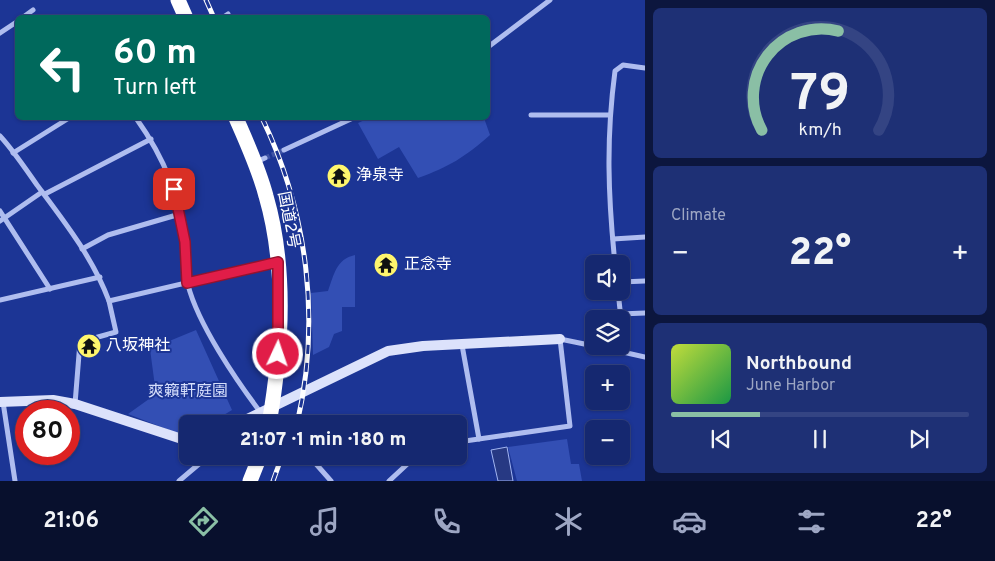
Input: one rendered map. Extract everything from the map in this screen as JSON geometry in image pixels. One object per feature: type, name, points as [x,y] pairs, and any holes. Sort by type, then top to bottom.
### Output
[{"type":"highway","points":[[178,0],[185,15]]},
{"type":"highway","name":"国道2号","points":[[237,120],[260,160],[278,262],[279,332],[267,415]]},
{"type":"highway","points":[[250,481],[256,465]]},
{"type":"street","points":[[490,45],[550,0]]},
{"type":"street","points":[[26,15],[33,10]]},
{"type":"street","points":[[0,33],[15,23]]},
{"type":"street","points":[[614,255],[608,195],[609,115],[615,70],[623,65],[645,68]]},
{"type":"street","points":[[531,115],[609,115]]},
{"type":"street","points":[[13,153],[66,120]]},
{"type":"street","points":[[137,120],[151,139],[168,172],[180,214],[185,242],[187,283],[197,313],[267,415],[388,351],[423,346],[560,340],[585,344]]},
{"type":"street","points":[[284,150],[349,120]]},
{"type":"street","points":[[0,136],[44,193],[82,249],[100,277],[109,301],[116,332],[80,342],[75,400]]},
{"type":"street","points":[[2,219],[44,193],[151,139]]},
{"type":"street","points":[[0,211],[2,219],[50,289]]},
{"type":"street","points":[[82,249],[108,234],[180,214]]},
{"type":"street","points":[[613,239],[645,237]]},
{"type":"street","points":[[109,301],[278,262]]},
{"type":"street","points":[[0,300],[100,277]]},
{"type":"street","points":[[630,282],[645,281]]},
{"type":"street","points":[[630,314],[645,312]]},
{"type":"street","points":[[467,441],[570,426],[560,340]]},
{"type":"street","points":[[462,345],[479,439]]},
{"type":"street","points":[[630,353],[645,356]]},
{"type":"street","points":[[14,481],[2,402],[15,401]]},
{"type":"street","points":[[80,406],[179,438]]},
{"type":"street","points":[[179,481],[198,465]]},
{"type":"street","points":[[317,465],[331,481]]},
{"type":"street","points":[[393,480],[407,465]]},
{"type":"green space","points":[[365,120],[485,120],[490,135],[456,161],[418,178],[399,147],[378,159],[358,123]]},
{"type":"green space","points":[[355,255],[355,307],[342,307],[342,331],[334,334],[329,347],[313,355],[311,293],[328,291],[340,264]]},
{"type":"green space","name":"爽籟軒庭園","points":[[196,330],[232,410],[224,415],[179,415],[179,434],[128,414],[156,394],[150,349]]},
{"type":"green space","points":[[567,439],[571,464],[579,464],[582,481],[517,481],[508,447]]},
{"type":"shaded area","points":[[507,447],[513,481],[498,481],[491,450]]},
{"type":"tunnel","points":[[265,158],[284,150]]},
{"type":"railway","points":[[206,0],[213,15]]},
{"type":"railway","points":[[263,120],[278,154],[290,191],[300,229],[306,268],[309,307],[308,346],[299,415]]},
{"type":"railway","points":[[273,481],[279,465]]},
{"type":"place","name":"浄泉寺","points":[[339,176]]},
{"type":"place","name":"正念寺","points":[[386,265]]},
{"type":"place","name":"八坂神社","points":[[89,346]]},
{"type":"route","points":[[174,189],[185,242],[187,283],[278,262],[278,354]]}]
